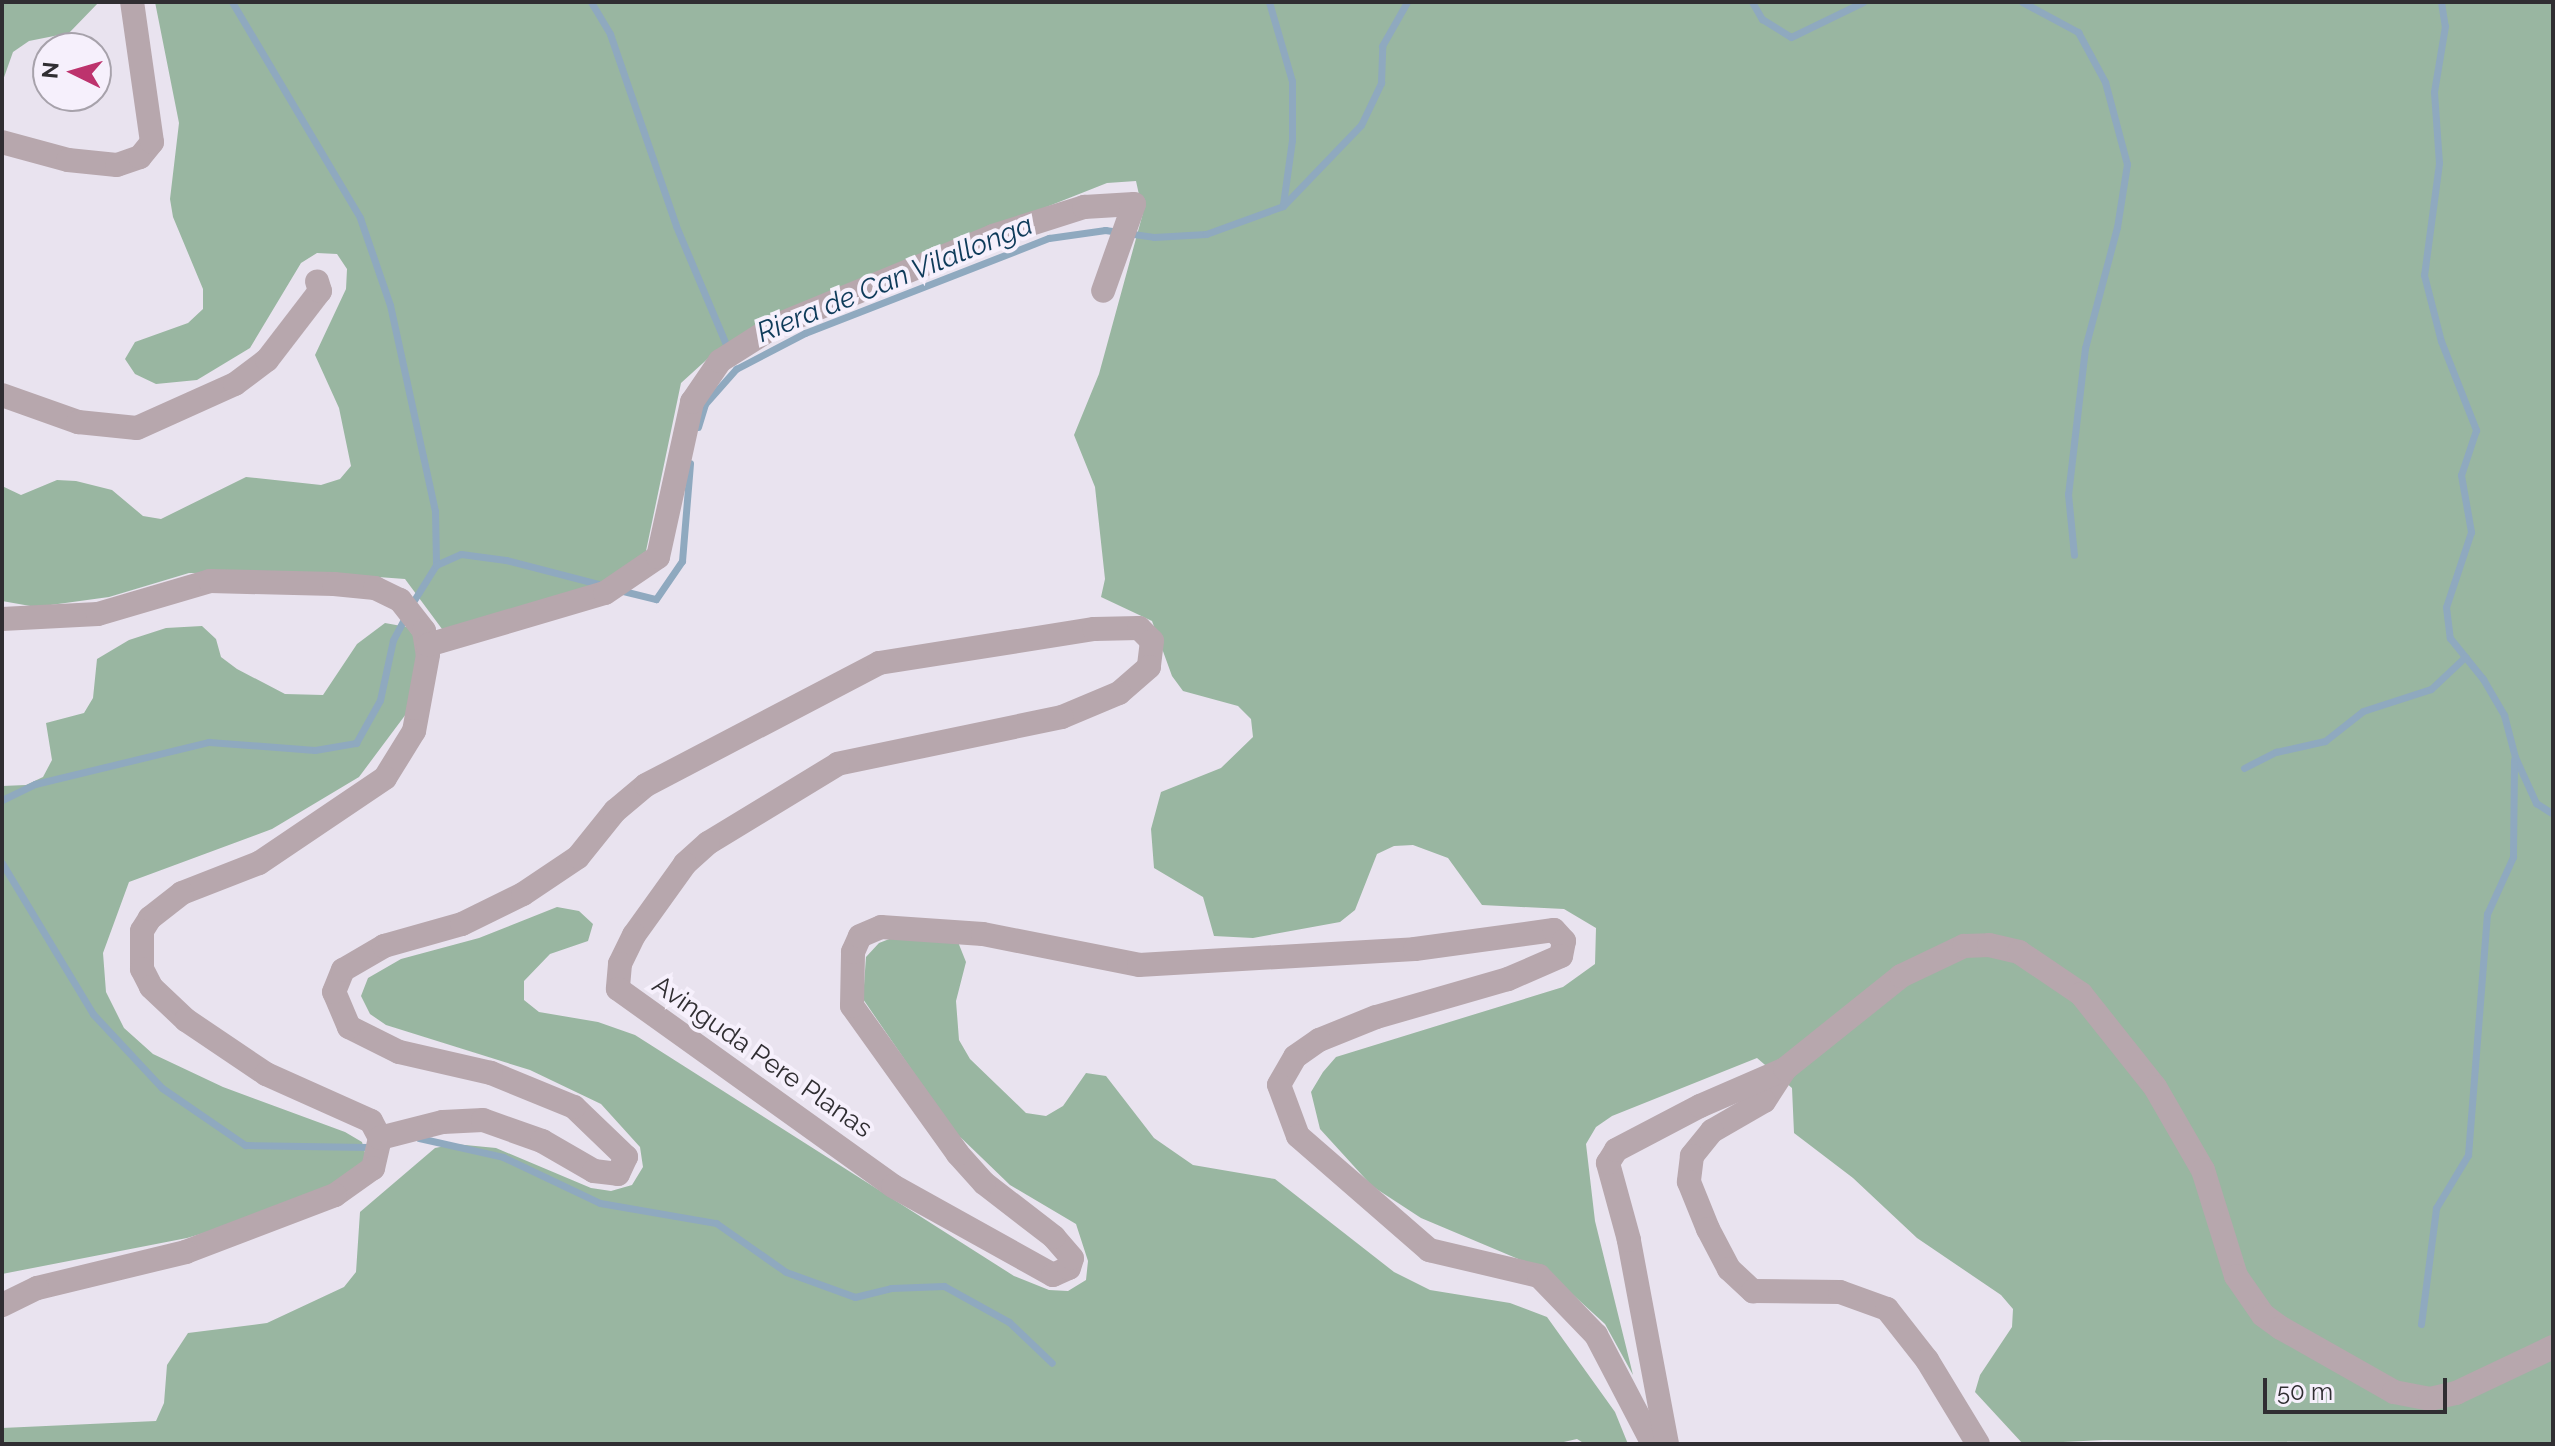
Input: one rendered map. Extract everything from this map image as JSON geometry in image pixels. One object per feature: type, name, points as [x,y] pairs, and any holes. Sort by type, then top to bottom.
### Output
[{"type":"street","points":[[2,142],[117,165],[140,157],[152,142],[132,2]]},
{"type":"street","points":[[428,645],[605,593],[658,557],[692,402],[720,361],[775,326],[993,236],[1084,207],[1134,204],[1103,291]]},
{"type":"street","points":[[2,395],[78,422],[137,428],[212,396],[267,360],[320,291],[317,281]]},
{"type":"street","points":[[2,619],[98,614],[210,581],[334,584],[391,594],[415,617],[428,645],[424,697],[414,731],[385,778],[259,863],[182,893],[163,905],[142,931],[142,969],[151,987],[186,1020],[266,1074],[364,1116],[380,1138],[378,1156],[366,1177],[335,1195],[186,1252],[37,1288],[2,1305]]},
{"type":"street","name":"Avinguda Pere Planas","points":[[380,1138],[443,1122],[483,1120],[542,1141],[594,1171],[618,1174],[626,1157],[574,1107],[491,1073],[399,1052],[349,1027],[334,992],[343,970],[384,946],[462,924],[523,894],[578,857],[615,811],[646,785],[879,663],[1094,629],[1139,628],[1152,641],[1149,667],[1119,693],[1062,717],[838,764],[708,843],[685,864],[634,935],[620,964],[618,989],[893,1186],[1053,1275],[1069,1268],[1072,1258],[1054,1237],[984,1183],[958,1154],[852,1006],[853,952],[860,936],[881,927],[983,934],[1139,965],[1415,949],[1554,930],[1564,941],[1561,956],[1508,979],[1376,1017],[1319,1040],[1295,1057],[1279,1085],[1298,1136],[1429,1250],[1539,1276],[1596,1335],[1653,1444]]},
{"type":"street","points":[[1667,1444],[1629,1240],[1608,1163],[1616,1150],[1700,1106],[1785,1069],[1901,976],[1937,956],[1989,945],[2019,952],[2081,994],[2155,1087],[2203,1170],[2236,1276],[2263,1315],[2394,1392],[2430,1399],[2456,1393],[2553,1347]]},
{"type":"street","points":[[1785,1069],[1764,1101],[1712,1131],[1692,1156],[1689,1182],[1708,1229],[1729,1269],[1753,1291],[1840,1292],[1887,1309],[1927,1360],[1978,1444]]},
{"type":"green space","points":[[2,2],[99,2],[70,32],[32,32],[32,40],[13,52],[2,83]]},
{"type":"green space","points":[[155,2],[2553,2],[2553,1444],[2104,1440],[2023,1444],[1975,1392],[1980,1375],[2012,1327],[2013,1309],[2001,1295],[1917,1238],[1853,1178],[1794,1133],[1792,1088],[1757,1058],[1612,1116],[1596,1127],[1586,1144],[1595,1221],[1633,1375],[1605,1324],[1547,1271],[1421,1218],[1372,1186],[1320,1129],[1311,1092],[1336,1057],[1563,987],[1595,964],[1596,928],[1564,909],[1482,905],[1448,858],[1413,845],[1394,846],[1377,854],[1355,910],[1340,922],[1253,938],[1214,936],[1203,897],[1154,868],[1151,829],[1161,792],[1221,768],[1253,737],[1251,719],[1238,706],[1183,691],[1172,676],[1152,621],[1101,597],[1105,579],[1095,487],[1074,435],[1099,374],[1143,213],[1136,181],[1107,183],[933,252],[714,353],[681,383],[646,551],[604,584],[445,633],[405,579],[311,572],[189,573],[109,597],[36,607],[2,601],[2,486],[21,495],[57,480],[76,481],[112,490],[143,516],[161,519],[246,477],[321,485],[340,479],[351,466],[339,408],[315,355],[346,289],[347,269],[337,254],[317,253],[301,263],[250,348],[197,380],[156,384],[135,374],[125,359],[135,342],[188,323],[203,309],[203,289],[173,217],[170,199],[179,123]]},
{"type":"green space","points":[[385,623],[407,627],[417,641],[417,658],[406,714],[359,777],[272,829],[129,882],[103,953],[106,992],[124,1028],[153,1054],[223,1087],[345,1132],[362,1142],[367,1160],[325,1197],[187,1238],[2,1274],[2,786],[26,785],[43,777],[52,760],[46,723],[84,713],[93,698],[97,659],[129,640],[166,628],[202,626],[216,639],[221,657],[237,669],[285,694],[323,695],[357,644]]},
{"type":"green space","points":[[557,907],[579,911],[593,924],[588,941],[550,954],[524,981],[524,1000],[539,1012],[598,1022],[635,1035],[1014,1276],[1049,1290],[1068,1291],[1086,1280],[1088,1261],[1076,1224],[1010,1185],[953,1130],[863,999],[866,957],[879,943],[897,936],[958,942],[966,962],[956,1001],[959,1040],[970,1059],[1026,1113],[1046,1116],[1063,1106],[1086,1073],[1106,1076],[1154,1138],[1193,1165],[1275,1179],[1394,1272],[1430,1290],[1510,1303],[1547,1317],[1615,1412],[1628,1444],[1585,1444],[1577,1439],[1555,1444],[2,1444],[2,1428],[156,1421],[164,1403],[167,1365],[188,1333],[267,1323],[344,1287],[356,1272],[360,1212],[435,1148],[455,1144],[496,1148],[591,1188],[611,1191],[632,1185],[643,1167],[640,1147],[601,1104],[530,1070],[386,1025],[370,1014],[361,996],[368,978],[401,959],[479,938]]},
{"type":"waterway","points":[[232,2],[360,218],[390,305],[435,511],[436,565]]},
{"type":"waterway","points":[[591,2],[610,34],[676,226],[728,349]]},
{"type":"waterway","points":[[1269,2],[1292,81],[1292,140],[1283,204]]},
{"type":"waterway","name":"Riera de Can Vilallonga","points":[[698,427],[705,404],[736,369],[805,333],[1049,238],[1105,230],[1154,237],[1206,234],[1283,206],[1361,125],[1381,83],[1382,46],[1407,2]]},
{"type":"waterway","points":[[1752,2],[1762,19],[1791,37],[1863,2]]},
{"type":"waterway","points":[[2022,2],[2078,32],[2105,82],[2127,164],[2117,227],[2085,348],[2068,494],[2074,555]]},
{"type":"waterway","points":[[2441,2],[2445,26],[2434,92],[2439,163],[2424,275],[2441,341],[2476,430],[2461,475],[2471,532],[2446,607],[2450,638],[2483,679],[2504,715],[2515,757],[2536,803],[2553,814]]},
{"type":"waterway","name":"Riera de Can Vilallonga","points":[[619,590],[656,599],[682,561],[690,463]]},
{"type":"waterway","name":"Riera de Can Vilallonga","points":[[411,605],[436,565],[461,554],[506,560],[603,585]]},
{"type":"waterway","name":"Riera de Can Vilallonga","points":[[2,800],[35,784],[209,742],[315,750],[356,743],[380,700],[393,640],[406,616]]},
{"type":"waterway","points":[[2244,768],[2276,752],[2325,741],[2363,711],[2431,689],[2465,657]]},
{"type":"waterway","points":[[2421,1324],[2436,1208],[2468,1155],[2487,914],[2513,857],[2514,760]]},
{"type":"waterway","points":[[2,863],[93,1014],[162,1088],[245,1145],[368,1147]]},
{"type":"waterway","points":[[419,1138],[503,1157],[600,1203],[716,1223],[786,1272],[855,1297],[891,1288],[944,1286],[1009,1322],[1052,1363]]}]
